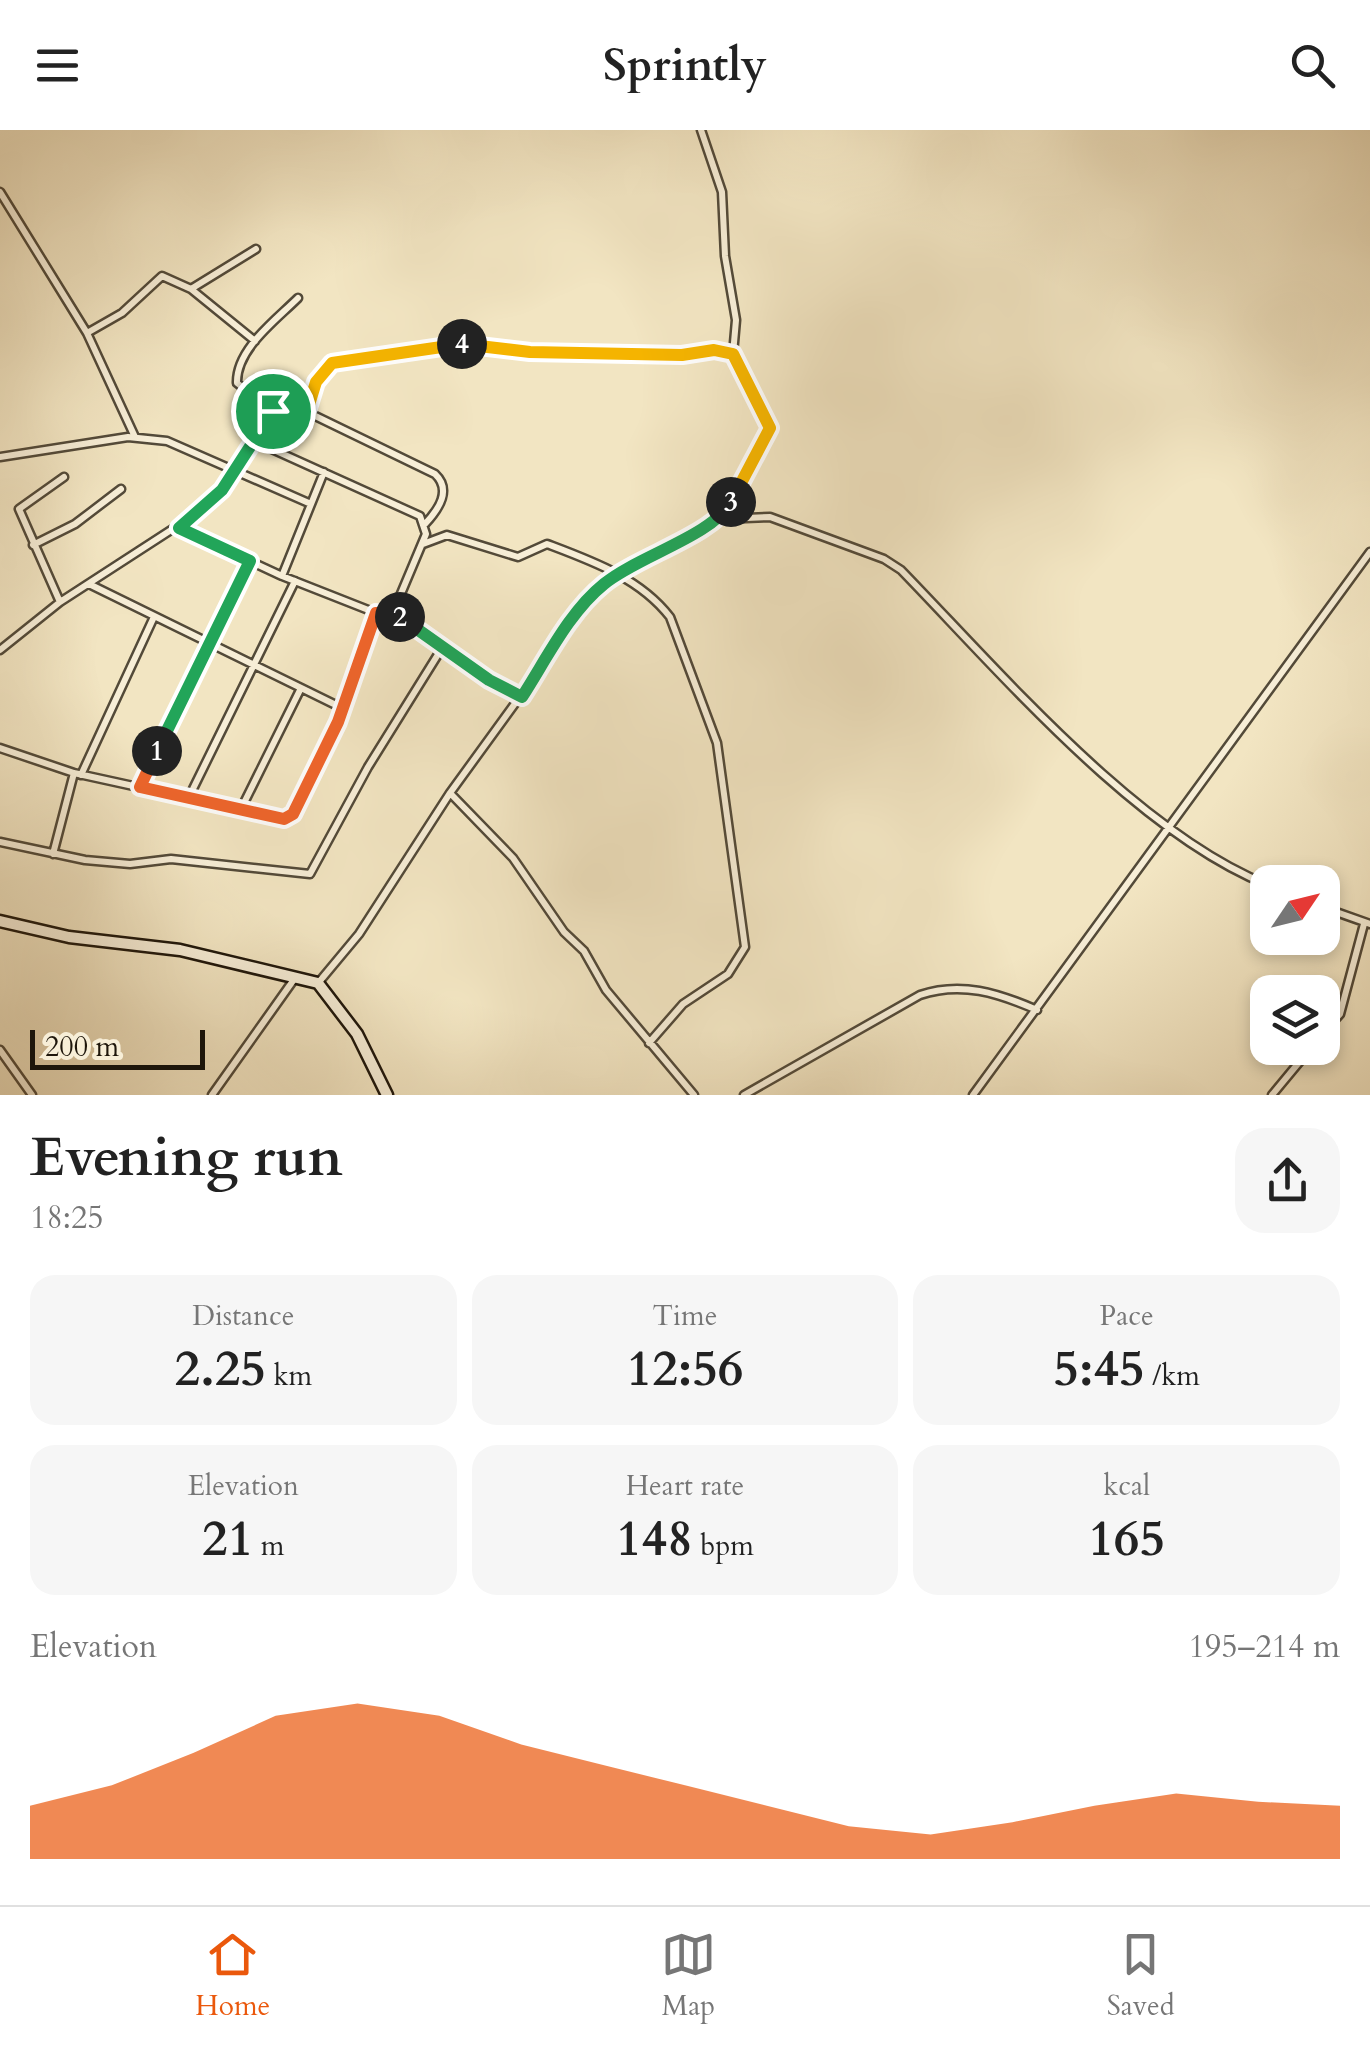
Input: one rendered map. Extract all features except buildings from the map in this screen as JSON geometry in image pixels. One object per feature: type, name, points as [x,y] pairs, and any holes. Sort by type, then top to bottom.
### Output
[{"type":"street","points":[[701,130],[722,192],[724,256],[736,320],[733,354],[770,428],[722,520]]},
{"type":"street","points":[[0,192],[87,334],[135,438]]},
{"type":"street","points":[[192,289],[256,249]]},
{"type":"street","points":[[87,334],[122,313],[162,276],[192,289],[255,341]]},
{"type":"street","points":[[298,298],[255,341],[237,384],[273,411],[304,411],[443,481],[444,492],[425,524],[422,544],[392,614]]},
{"type":"street","points":[[304,411],[316,382],[332,363],[407,349],[470,343],[530,352],[682,355],[714,350],[733,354]]},
{"type":"street","points":[[0,650],[60,602],[205,508],[237,469],[273,411]]},
{"type":"street","points":[[0,457],[135,438],[167,441],[311,504]]},
{"type":"street","points":[[254,441],[420,516],[425,524]]},
{"type":"street","points":[[282,576],[324,472]]},
{"type":"street","points":[[60,602],[18,509],[64,477]]},
{"type":"street","points":[[33,545],[76,524],[121,489]]},
{"type":"street","points":[[732,500],[739,519]]},
{"type":"street","points":[[318,983],[359,934],[450,793],[522,697],[577,614],[618,573],[722,520],[770,518],[901,570],[1000,673],[1169,829],[1230,870],[1250,878]]},
{"type":"street","points":[[179,528],[282,576],[376,613],[392,614],[522,697]]},
{"type":"street","points":[[422,544],[447,534],[518,558],[547,544],[618,573],[658,600],[670,617],[717,743],[745,947],[728,974],[684,1004],[650,1043]]},
{"type":"street","points":[[974,1095],[1082,941],[1169,829],[1370,552]]},
{"type":"street","points":[[140,787],[250,561]]},
{"type":"street","points":[[189,797],[295,581]]},
{"type":"street","points":[[89,584],[153,619],[342,708]]},
{"type":"street","points":[[0,748],[78,774],[274,818],[293,814],[342,708],[376,613]]},
{"type":"street","points":[[52,854],[78,774],[153,619]]},
{"type":"street","points":[[0,842],[108,863],[171,859],[310,874],[368,767],[442,648]]},
{"type":"street","points":[[240,810],[301,688]]},
{"type":"street","points":[[450,793],[514,858],[650,1043],[694,1095]]},
{"type":"street","points":[[1340,914],[1367,924],[1340,1014]]},
{"type":"street","points":[[0,921],[69,937],[180,950],[318,983],[357,1034],[386,1095]]},
{"type":"street","points":[[212,1095],[296,977]]},
{"type":"street","points":[[744,1095],[920,996],[946,986],[999,994],[1037,1010]]},
{"type":"street","points":[[0,1050],[32,1095]]},
{"type":"street","points":[[1272,1095],[1297,1065]]},
{"type":"route","points":[[470,343],[530,352],[595,354],[682,355],[714,350],[733,354],[770,421],[770,428],[722,520],[618,573],[598,589],[522,697],[468,666],[405,619],[376,613],[338,722],[293,814],[284,819],[140,787],[250,561],[179,528],[222,490],[273,411],[283,408],[299,412],[308,408],[316,382],[332,363],[407,349],[470,343]]}]
